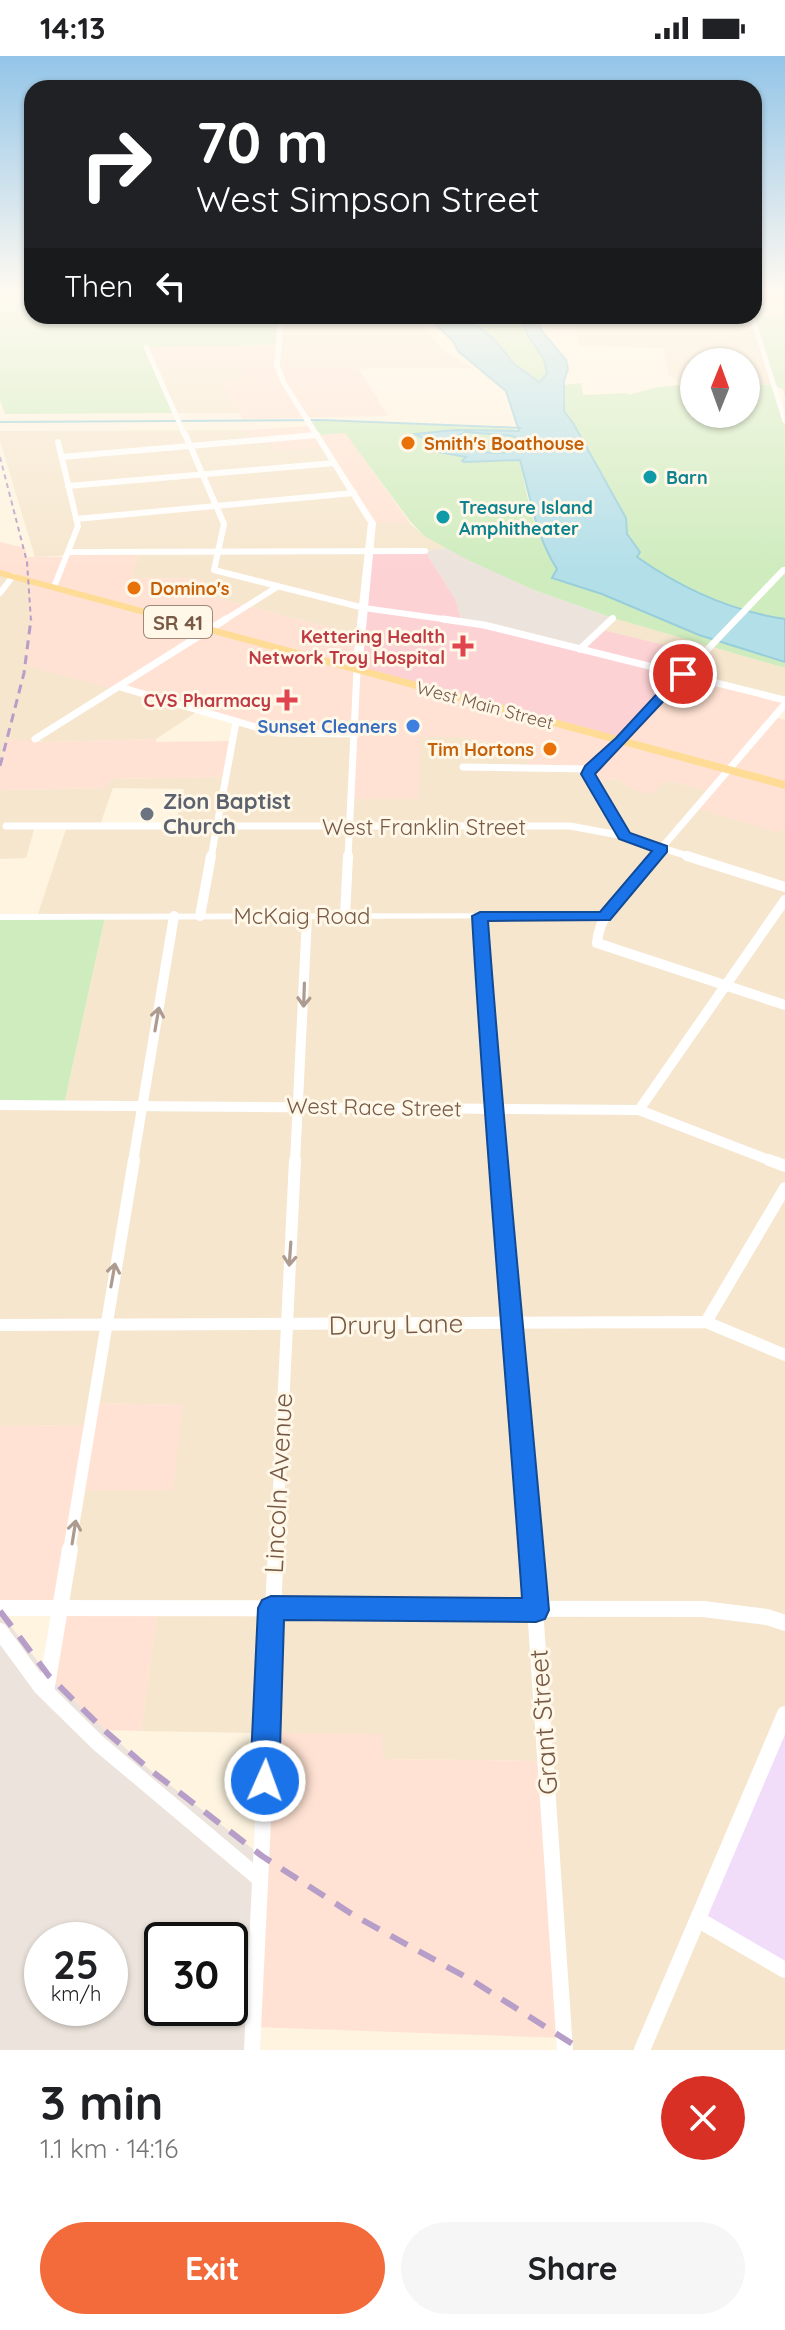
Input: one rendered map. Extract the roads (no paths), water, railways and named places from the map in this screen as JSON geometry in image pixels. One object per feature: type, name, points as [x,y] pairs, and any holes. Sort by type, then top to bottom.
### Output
[{"type":"main road","points":[[287,384],[372,523],[357,670]]},
{"type":"main road","name":"West Main Street","points":[[0,573],[785,785]]},
{"type":"street","points":[[163,384],[224,524],[214,570],[364,608],[484,625],[785,702],[604,916],[598,929],[597,943],[785,1005]]},
{"type":"street","points":[[773,384],[785,421]]},
{"type":"street","points":[[62,457],[317,435]]},
{"type":"street","points":[[54,587],[78,526],[58,442]]},
{"type":"street","points":[[68,486],[334,463]]},
{"type":"street","points":[[76,519],[354,493]]},
{"type":"street","points":[[70,552],[425,551]]},
{"type":"street","points":[[463,767],[590,769],[782,573]]},
{"type":"street","points":[[0,593],[13,576]]},
{"type":"street","points":[[35,739],[277,587]]},
{"type":"street","points":[[580,649],[613,618]]},
{"type":"street","points":[[345,916],[357,670]]},
{"type":"street","points":[[120,687],[276,733],[356,734]]},
{"type":"street","points":[[200,916],[236,722]]},
{"type":"street","points":[[590,769],[590,782],[624,836]]},
{"type":"street","name":"West Franklin Street","points":[[6,826],[570,826],[624,836],[785,887]]},
{"type":"street","points":[[639,1110],[785,900]]},
{"type":"street","points":[[46,1692],[174,916]]},
{"type":"street","name":"Grant Street","points":[[480,916],[493,1108],[536,1610],[565,2050]]},
{"type":"street","name":"McKaig Road","points":[[0,917],[604,916]]},
{"type":"street","name":"Lincoln Avenue","points":[[252,2050],[271,1608],[300,1106],[307,917]]},
{"type":"street","name":"West Race Street","points":[[0,1105],[639,1110],[785,1166]]},
{"type":"street","points":[[706,1322],[785,1188]]},
{"type":"street","name":"Drury Lane","points":[[0,1325],[706,1322],[785,1355]]},
{"type":"street","points":[[0,1608],[703,1609],[767,1617],[785,1623]]},
{"type":"street","points":[[0,1631],[46,1692],[177,1813],[260,1879]]},
{"type":"street","points":[[642,2050],[785,1714]]},
{"type":"street","points":[[699,1920],[785,1970]]},
{"type":"water","points":[[498,384],[564,384],[564,411],[626,518],[627,534],[640,552],[637,557],[707,597],[785,619],[785,662],[699,635],[602,594],[552,578],[557,569],[539,530],[520,460],[464,462],[466,457],[427,450],[424,439],[415,434],[455,430],[519,431],[506,391]],"holes":[[[466,432],[519,439],[521,448],[497,453],[464,446],[458,442],[457,436]]]},
{"type":"waterway","points":[[0,422],[322,420],[521,428]]},
{"type":"railway","points":[[0,457],[27,562],[31,620]]},
{"type":"railway","points":[[0,766],[24,673],[31,620]]},
{"type":"railway","points":[[0,1611],[49,1676],[104,1730],[149,1769],[262,1856],[355,1916],[473,1981],[582,2050]]},
{"type":"place","name":"Smith's Boathouse","points":[[408,443]]},
{"type":"place","name":"Barn","points":[[650,477]]},
{"type":"place","name":"Treasure Island Amphitheater","points":[[443,517]]},
{"type":"place","name":"Domino's","points":[[134,588]]},
{"type":"place","name":"Kettering Health Network Troy Hospital","points":[[463,646]]},
{"type":"place","name":"CVS Pharmacy","points":[[287,700]]},
{"type":"place","name":"Sunset Cleaners","points":[[413,726]]},
{"type":"place","name":"Tim Hortons","points":[[550,749]]},
{"type":"place","name":"Zion Baptist Church","points":[[147,814]]}]
